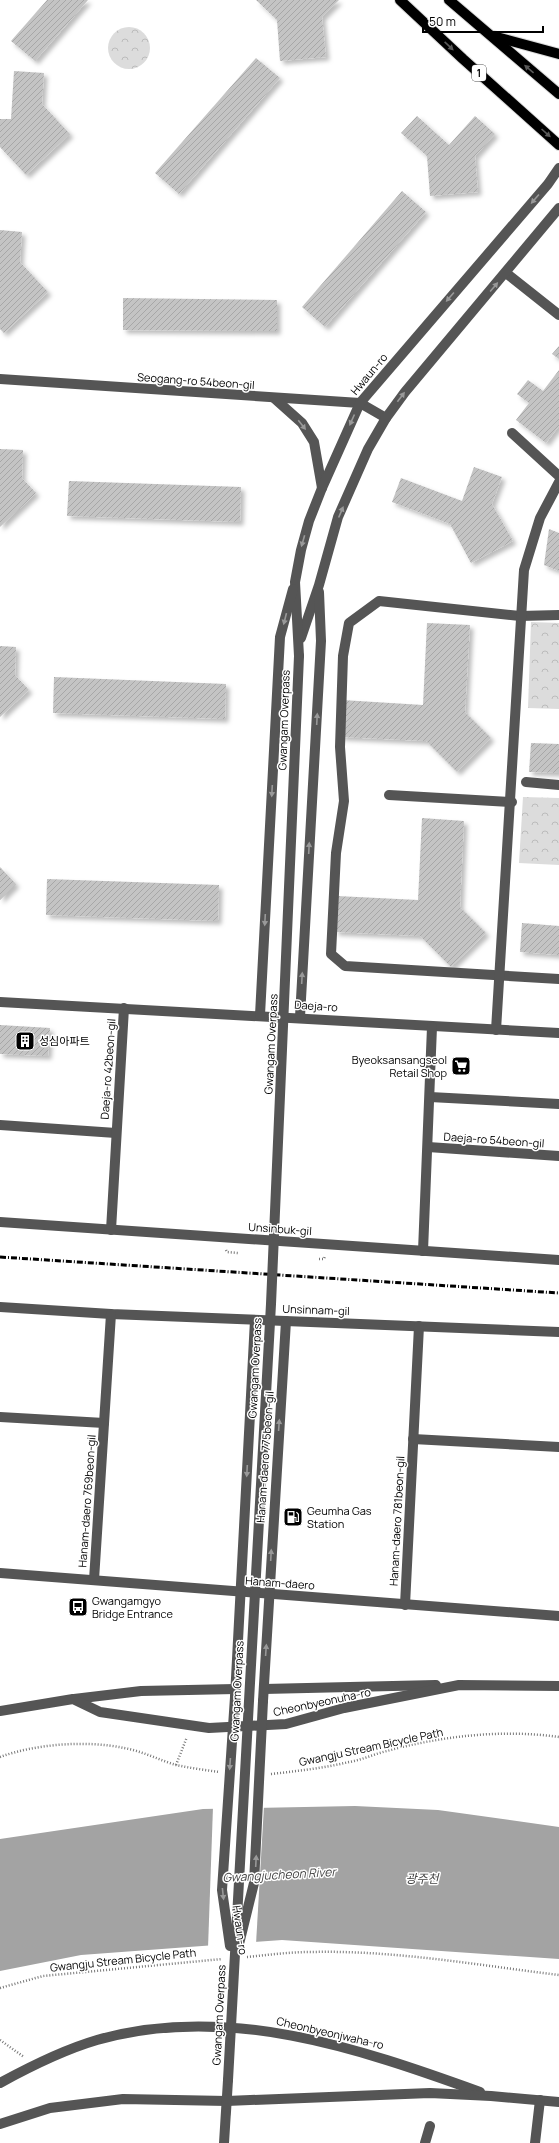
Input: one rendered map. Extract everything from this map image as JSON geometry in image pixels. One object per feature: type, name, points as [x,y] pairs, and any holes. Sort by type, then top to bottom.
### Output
[{"type":"main road","name":"1","points":[[400,0],[462,59],[559,145]]},
{"type":"main road","points":[[449,0],[559,94]]},
{"type":"main road","points":[[490,35],[559,54]]},
{"type":"street","name":"Hwaun-ro","points":[[299,656],[300,642],[294,582],[309,521],[360,403],[548,184],[559,168]]},
{"type":"street","name":"Hwaun-ro","points":[[300,642],[319,585],[338,517],[368,449],[386,418],[405,392],[559,208]]},
{"type":"street","points":[[506,273],[559,315]]},
{"type":"street","name":"Seogang-ro 54beon-gil","points":[[0,379],[360,403],[386,418]]},
{"type":"street","points":[[274,398],[302,423],[314,442],[322,488]]},
{"type":"street","points":[[512,433],[559,476]]},
{"type":"street","points":[[496,1030],[512,802],[520,616],[524,570],[540,518],[559,482]]},
{"type":"street","points":[[260,1015],[280,637],[294,582]]},
{"type":"street","points":[[300,1017],[321,641],[319,585]]},
{"type":"street","points":[[559,615],[520,616],[379,601],[349,623],[343,656],[340,747],[344,801],[336,852],[331,954],[345,966],[559,979]]},
{"type":"street","name":"Gwangam Overpass","points":[[227,2101],[271,1304],[299,656]]},
{"type":"street","points":[[526,782],[559,785]]},
{"type":"street","points":[[389,795],[512,802]]},
{"type":"street","name":"Daeja-ro","points":[[0,1002],[300,1017],[432,1027],[559,1033]]},
{"type":"street","name":"Daeja-ro 42beon-gil","points":[[111,1230],[124,1008]]},
{"type":"street","name":"Daeja-ro 54beon-gil","points":[[423,1251],[432,1027]]},
{"type":"street","points":[[430,1096],[559,1104]]},
{"type":"street","name":"Daeja-ro 42beon-gil","points":[[3,1125],[116,1133]]},
{"type":"street","name":"Daeja-ro 54beon-gil","points":[[428,1147],[559,1156]]},
{"type":"street","name":"Unsinbuk-gil","points":[[0,1222],[559,1260]]},
{"type":"street","name":"Unsinnam-gil","points":[[0,1307],[111,1314],[559,1332]]},
{"type":"street","name":"Hanam-daero 769beon-gil","points":[[94,1580],[111,1314]]},
{"type":"street","name":"Hanam-daero 775beon-gil","points":[[240,1592],[255,1320]]},
{"type":"street","name":"Hanam-daero 775beon-gil","points":[[269,1594],[286,1321]]},
{"type":"street","name":"Hanam-daero 781beon-gil","points":[[405,1605],[419,1326]]},
{"type":"street","name":"Hanam-daero 769beon-gil","points":[[0,1417],[104,1423]]},
{"type":"street","points":[[413,1439],[559,1447]]},
{"type":"street","name":"Hanam-daero","points":[[0,1573],[559,1616]]},
{"type":"street","name":"Hwaun-ro","points":[[234,1968],[222,1890],[240,1592]]},
{"type":"street","name":"Hwaun-ro","points":[[234,1968],[254,1883],[269,1594]]},
{"type":"street","name":"Cheonbyeonuha-ro","points":[[73,1699],[100,1712],[209,1728],[286,1724],[344,1708],[459,1685]]},
{"type":"street","name":"Cheonbyeonuha-ro","points":[[264,1689],[459,1685],[559,1686]]},
{"type":"street","points":[[0,1711],[73,1699],[141,1691],[235,1693]]},
{"type":"street","name":"Cheonbyeonjwaha-ro","points":[[0,2083],[34,2064],[97,2040],[146,2030],[184,2027],[247,2028],[310,2038],[395,2061],[491,2096]]},
{"type":"street","name":"Cheonbyeonjwaha-ro","points":[[0,2124],[50,2108],[123,2099],[227,2101],[430,2093],[491,2096],[559,2102]]},
{"type":"street","points":[[535,2143],[540,2100]]},
{"type":"street","points":[[224,2143],[227,2101]]},
{"type":"street","points":[[425,2143],[430,2126]]},
{"type":"path","points":[[176,1765],[193,1725]]},
{"type":"path","name":"Gwangju Stream Bicycle Path","points":[[266,1775],[305,1771],[350,1762],[387,1751],[453,1738],[531,1734],[559,1737]]},
{"type":"path","points":[[0,1757],[34,1748],[58,1745],[107,1746],[139,1752],[176,1765],[226,1773]]},
{"type":"path","points":[[240,1957],[310,1952],[355,1953],[426,1958],[559,1975]]},
{"type":"path","name":"Gwangju Stream Bicycle Path","points":[[0,1988],[43,1976],[224,1958]]},
{"type":"path","points":[[0,2040],[34,2064]]},
{"type":"green space","points":[[125,27],[133,27],[141,30],[147,36],[150,48],[147,60],[141,66],[133,69],[125,69],[117,66],[111,60],[108,52],[108,44],[111,36],[117,30]]},
{"type":"green space","points":[[531,622],[559,623],[559,709],[528,708]]},
{"type":"green space","points":[[523,797],[559,798],[559,865],[519,863]]},
{"type":"water","name":"광주천","points":[[355,1806],[438,1810],[559,1827],[559,1959],[282,1940],[81,1955],[0,1971],[0,1839],[203,1809]]},
{"type":"pier","points":[[264,1806],[256,1944],[208,1948],[213,1807]]},
{"type":"building","points":[[47,0],[88,0],[35,61],[11,41]]},
{"type":"building","points":[[256,0],[339,0],[322,17],[326,57],[280,61],[277,20]]},
{"type":"building","points":[[256,58],[280,78],[179,194],[155,173]]},
{"type":"building","points":[[14,71],[44,73],[42,104],[70,134],[26,175],[0,147],[0,119],[11,119]]},
{"type":"building","points":[[417,116],[449,145],[475,116],[495,134],[475,156],[478,192],[430,196],[427,156],[401,133]]},
{"type":"building","points":[[402,191],[426,212],[325,327],[302,307]]},
{"type":"building","points":[[0,230],[22,232],[20,262],[48,292],[4,333],[0,329]]},
{"type":"building","points":[[123,298],[277,300],[277,331],[123,330]]},
{"type":"building","points":[[559,346],[559,359],[552,354]]},
{"type":"building","points":[[559,370],[559,426],[546,443],[516,420],[529,403],[517,394],[528,380],[543,391]]},
{"type":"building","points":[[0,449],[23,450],[22,478],[36,493],[0,527]]},
{"type":"building","points":[[474,467],[502,477],[492,504],[513,541],[471,563],[450,524],[392,502],[401,478],[462,501]]},
{"type":"building","points":[[69,481],[241,487],[240,522],[67,516]]},
{"type":"building","points":[[549,529],[559,533],[559,571],[544,565]]},
{"type":"building","points":[[427,623],[470,625],[465,712],[491,738],[457,772],[426,741],[341,737],[342,700],[423,705]]},
{"type":"building","points":[[0,646],[16,647],[15,675],[29,690],[0,717]]},
{"type":"building","points":[[54,677],[226,684],[225,719],[53,713]]},
{"type":"building","points":[[531,743],[559,744],[559,773],[529,772]]},
{"type":"building","points":[[422,818],[464,821],[460,907],[486,933],[451,967],[420,936],[335,932],[337,896],[418,900]]},
{"type":"building","points":[[0,867],[16,884],[0,900]]},
{"type":"building","points":[[47,879],[219,885],[218,921],[46,915]]},
{"type":"building","points":[[522,923],[559,926],[559,955],[520,952]]},
{"type":"building","name":"성심아파트","points":[[0,1025],[50,1028],[48,1056],[0,1054]]},
{"type":"railway","points":[[0,1257],[559,1293]]},
{"type":"place","name":"성심아파트","points":[[25,1041]]},
{"type":"place","name":"Byeoksansangseol Retail Shop","points":[[461,1066]]},
{"type":"place","name":"Geumha Gas Station","points":[[293,1517]]},
{"type":"place","name":"Gwangamgyo Bridge Entrance","points":[[78,1607]]},
{"type":"water label","name":"Gwangjucheon River","points":[[279,1875]]}]
